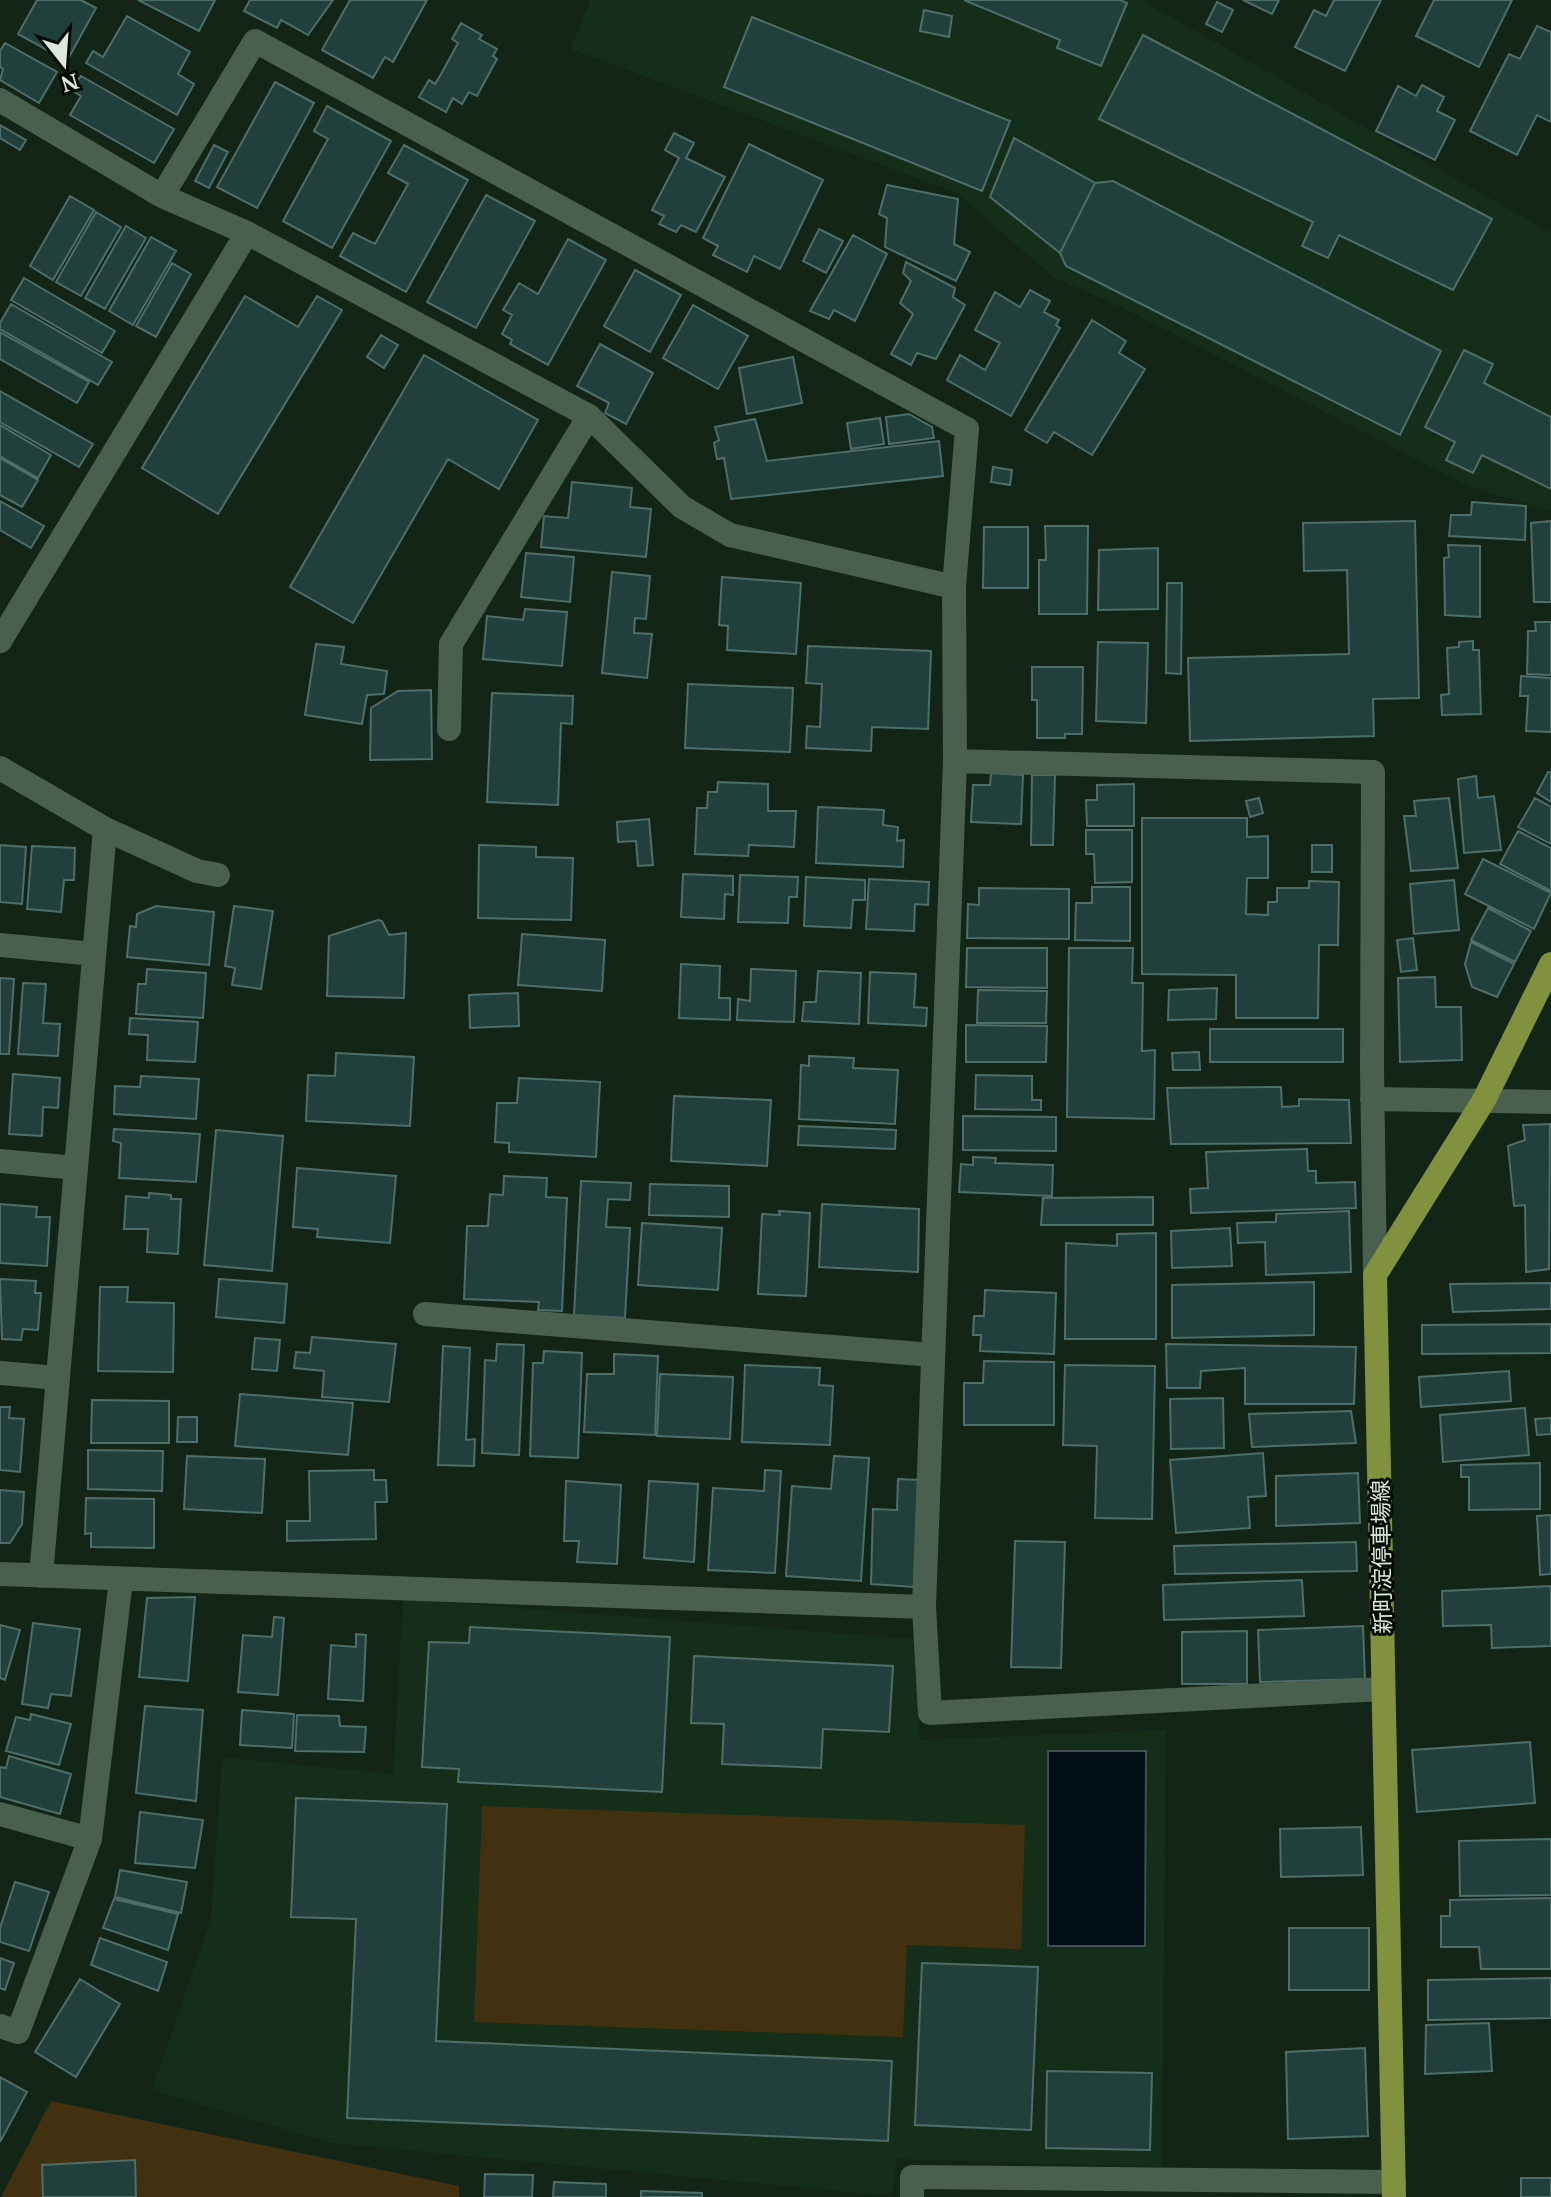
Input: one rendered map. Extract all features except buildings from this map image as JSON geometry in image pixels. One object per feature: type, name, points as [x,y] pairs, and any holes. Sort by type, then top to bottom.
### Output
[{"type":"main road","points":[[1375,1275],[1484,1100],[1551,964]]},
{"type":"main road","name":"新町淀停車場線","points":[[1375,1275],[1394,2190]]},
{"type":"street","points":[[162,196],[255,41],[967,429],[954,587],[955,761],[924,1607],[930,1713],[1383,1689]]},
{"type":"street","points":[[0,100],[162,196],[247,233],[589,416],[682,507],[730,535],[954,587]]},
{"type":"street","points":[[0,641],[247,233]]},
{"type":"street","points":[[449,729],[451,644],[589,416]]},
{"type":"street","points":[[955,761],[1373,772],[1375,1275]]},
{"type":"street","points":[[0,768],[105,829],[197,871],[218,875]]},
{"type":"street","points":[[41,1576],[105,829]]},
{"type":"street","points":[[0,945],[94,954]]},
{"type":"street","points":[[1372,1099],[1551,1102]]},
{"type":"street","points":[[0,1161],[76,1168]]},
{"type":"street","points":[[425,1314],[933,1355]]},
{"type":"street","points":[[0,1373],[58,1378]]},
{"type":"street","points":[[0,1574],[924,1607]]},
{"type":"street","points":[[0,2026],[18,2032],[90,1839],[121,1580]]},
{"type":"street","points":[[0,1814],[90,1839]]},
{"type":"street","points":[[912,2197],[912,2177],[1394,2190]]},
{"type":"shaded area","points":[[590,0],[1140,0],[1150,5],[1551,233],[1551,511],[1470,487],[1125,309],[1053,277],[957,193],[571,49]]},
{"type":"shaded area","points":[[403,1599],[917,1639],[919,1740],[1166,1730],[1162,2167],[897,2159],[892,2196],[330,2143],[152,2090],[211,1918],[222,1757],[393,1774]]},
{"type":"shaded area","points":[[1048,1751],[1146,1751],[1145,1946],[1048,1946]]},
{"type":"shaded area","points":[[482,1806],[1025,1825],[1021,1949],[907,1945],[903,2037],[474,2022]]},
{"type":"shaded area","points":[[51,2101],[459,2186],[459,2197],[1,2197]]}]
